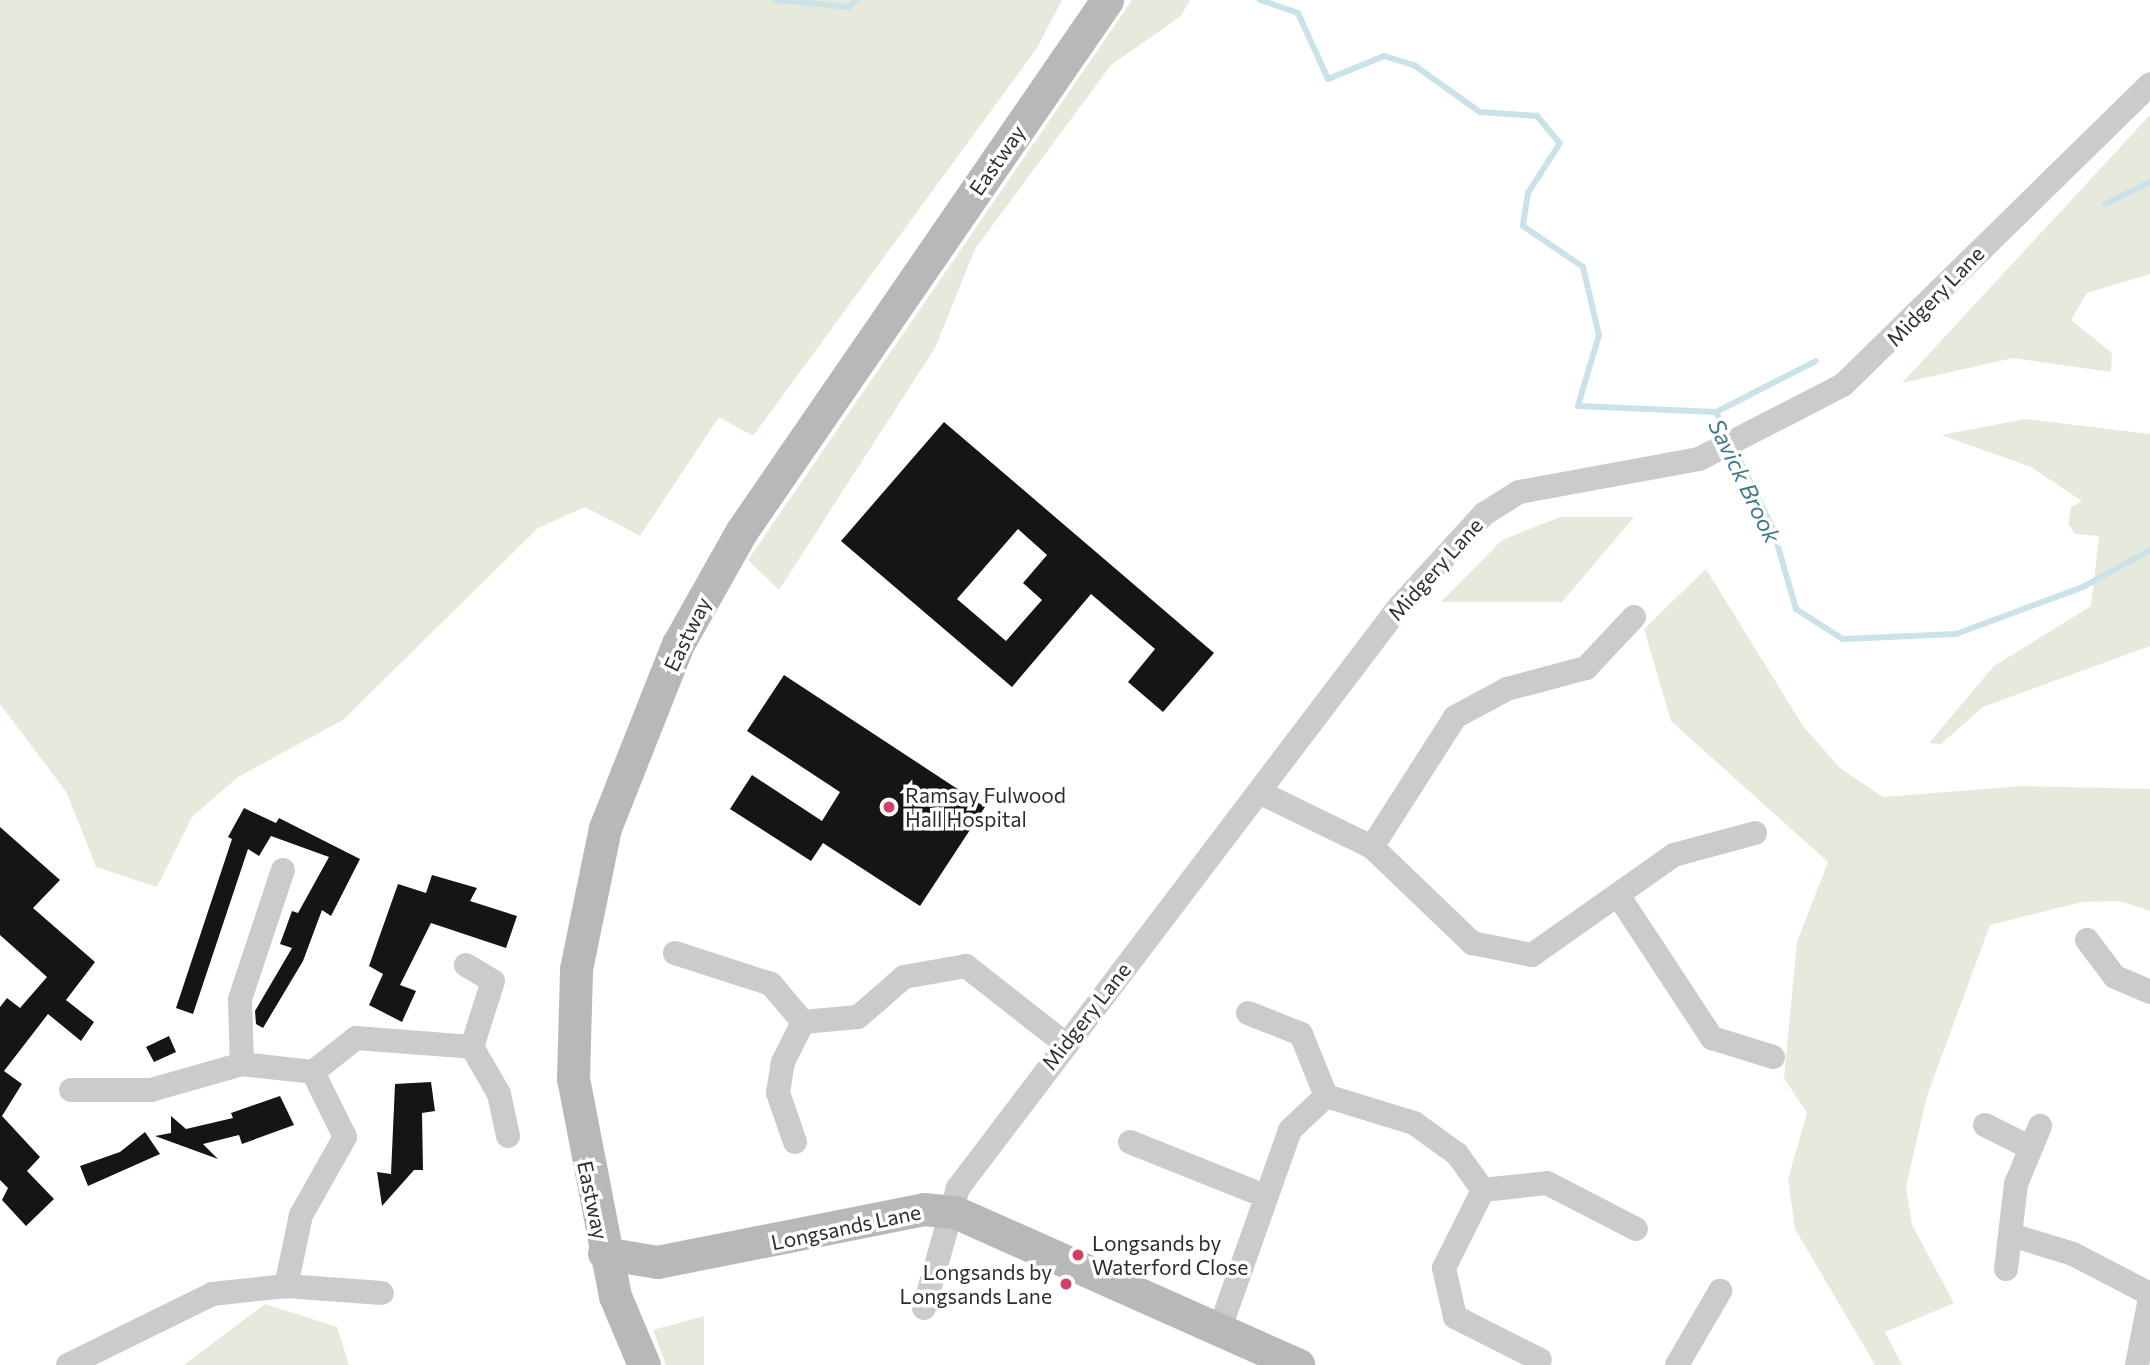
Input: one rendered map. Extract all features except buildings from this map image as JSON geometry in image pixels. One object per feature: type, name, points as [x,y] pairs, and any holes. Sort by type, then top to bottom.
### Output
[{"type":"main road","name":"Eastway","points":[[644,1365],[615,1296],[604,1253],[573,1078],[576,969],[605,828],[678,644],[741,532],[1107,0]]},
{"type":"main road","name":"Longsands Lane","points":[[604,1253],[657,1262],[924,1209],[955,1212],[1220,1328],[1282,1361]]},
{"type":"main road","name":"Longsands Lane","points":[[615,1296],[657,1262]]},
{"type":"street","name":"Midgery Lane","points":[[924,1308],[955,1212],[958,1188],[1063,1042],[1259,792],[1399,607],[1484,514],[1519,492],[1713,454],[1755,435],[1843,385],[1882,353],[2049,177],[2150,85]]},
{"type":"street","points":[[1372,847],[1455,718],[1507,689],[1586,668],[1634,617]]},
{"type":"street","points":[[1259,792],[1372,847],[1472,943],[1532,955],[1620,898],[1674,855],[1755,833]]},
{"type":"street","points":[[242,1064],[240,999],[284,870]]},
{"type":"street","points":[[1620,898],[1712,1038],[1773,1057]]},
{"type":"street","points":[[2087,940],[2115,977],[2150,992]]},
{"type":"street","points":[[675,953],[771,984],[803,1022]]},
{"type":"street","points":[[466,965],[492,981],[472,1046],[499,1094],[508,1136]]},
{"type":"street","points":[[803,1022],[858,1017],[904,976],[966,966],[1063,1042]]},
{"type":"street","points":[[1248,1013],[1301,1034],[1326,1096]]},
{"type":"street","points":[[795,1142],[778,1093],[783,1062],[803,1022]]},
{"type":"street","points":[[71,1090],[151,1090],[242,1064],[313,1072],[356,1038],[472,1046]]},
{"type":"street","points":[[286,1286],[301,1216],[345,1137],[313,1072]]},
{"type":"street","points":[[1326,1096],[1414,1123],[1457,1154],[1483,1190]]},
{"type":"street","points":[[1220,1328],[1290,1130],[1326,1096]]},
{"type":"street","points":[[1985,1125],[2036,1137],[2016,1184],[2006,1269]]},
{"type":"street","points":[[1130,1142],[1265,1196]]},
{"type":"street","points":[[1483,1190],[1547,1183],[1636,1229]]},
{"type":"street","points":[[1483,1190],[1444,1268],[1455,1317],[1540,1360]]},
{"type":"street","points":[[2011,1235],[2073,1254],[2150,1296],[2137,1365]]},
{"type":"street","points":[[68,1365],[212,1294],[286,1286],[382,1293]]},
{"type":"street","points":[[1677,1365],[1720,1292]]},
{"type":"shaded area","points":[[0,0],[1062,0],[1037,48],[753,436],[719,417],[640,536],[585,507],[538,528],[343,720],[238,777],[192,817],[157,887],[96,867],[67,793],[0,704]]},
{"type":"shaded area","points":[[1132,0],[1190,0],[1181,16],[1111,65],[975,249],[935,348],[779,590],[748,560]]},
{"type":"shaded area","points":[[2150,115],[2150,274],[2087,293],[2071,320],[2112,353],[2111,372],[2013,358],[1902,383]]},
{"type":"shaded area","points":[[2026,419],[2150,434],[2150,646],[1983,707],[1941,744],[1929,743],[1994,666],[2091,606],[2099,536],[2075,534],[2068,524],[2071,507],[2082,501],[2031,467],[1941,435]]},
{"type":"shaded area","points":[[1560,517],[1634,517],[1562,602],[1441,602],[1502,540]]},
{"type":"shaded area","points":[[1706,569],[1803,726],[1840,768],[1883,797],[2024,786],[2150,789],[2150,911],[2120,901],[2082,902],[1990,925],[1927,1096],[1906,1187],[1912,1225],[1954,1303],[1885,1332],[1902,1365],[1875,1365],[1795,1229],[1788,1179],[1807,1113],[1784,1078],[1797,942],[1828,862],[1671,721],[1644,629]]},
{"type":"shaded area","points":[[265,1304],[337,1327],[349,1365],[184,1365]]},
{"type":"shaded area","points":[[704,1316],[704,1365],[666,1365],[653,1330]]},
{"type":"waterway","name":"Savick Brook","points":[[776,0],[849,7],[856,0]]},
{"type":"waterway","name":"Savick Brook","points":[[1260,0],[1298,13],[1328,79],[1384,56],[1414,65],[1480,112],[1537,116],[1560,143],[1528,193],[1523,226],[1583,267],[1599,335],[1578,406],[1716,412],[1729,438]]},
{"type":"waterway","points":[[2105,204],[2150,182]]},
{"type":"waterway","points":[[1716,412],[1816,361]]},
{"type":"waterway","name":"Savick Brook","points":[[1734,448],[1773,529],[1796,609],[1843,639],[1956,634],[2083,587],[2150,550]]},
{"type":"place","name":"Ramsay Fulwood Hall Hospital","points":[[889,807]]},
{"type":"place","name":"Longsands by Waterford Close","points":[[1078,1255]]},
{"type":"place","name":"Longsands by Longsands Lane","points":[[1066,1284]]}]
